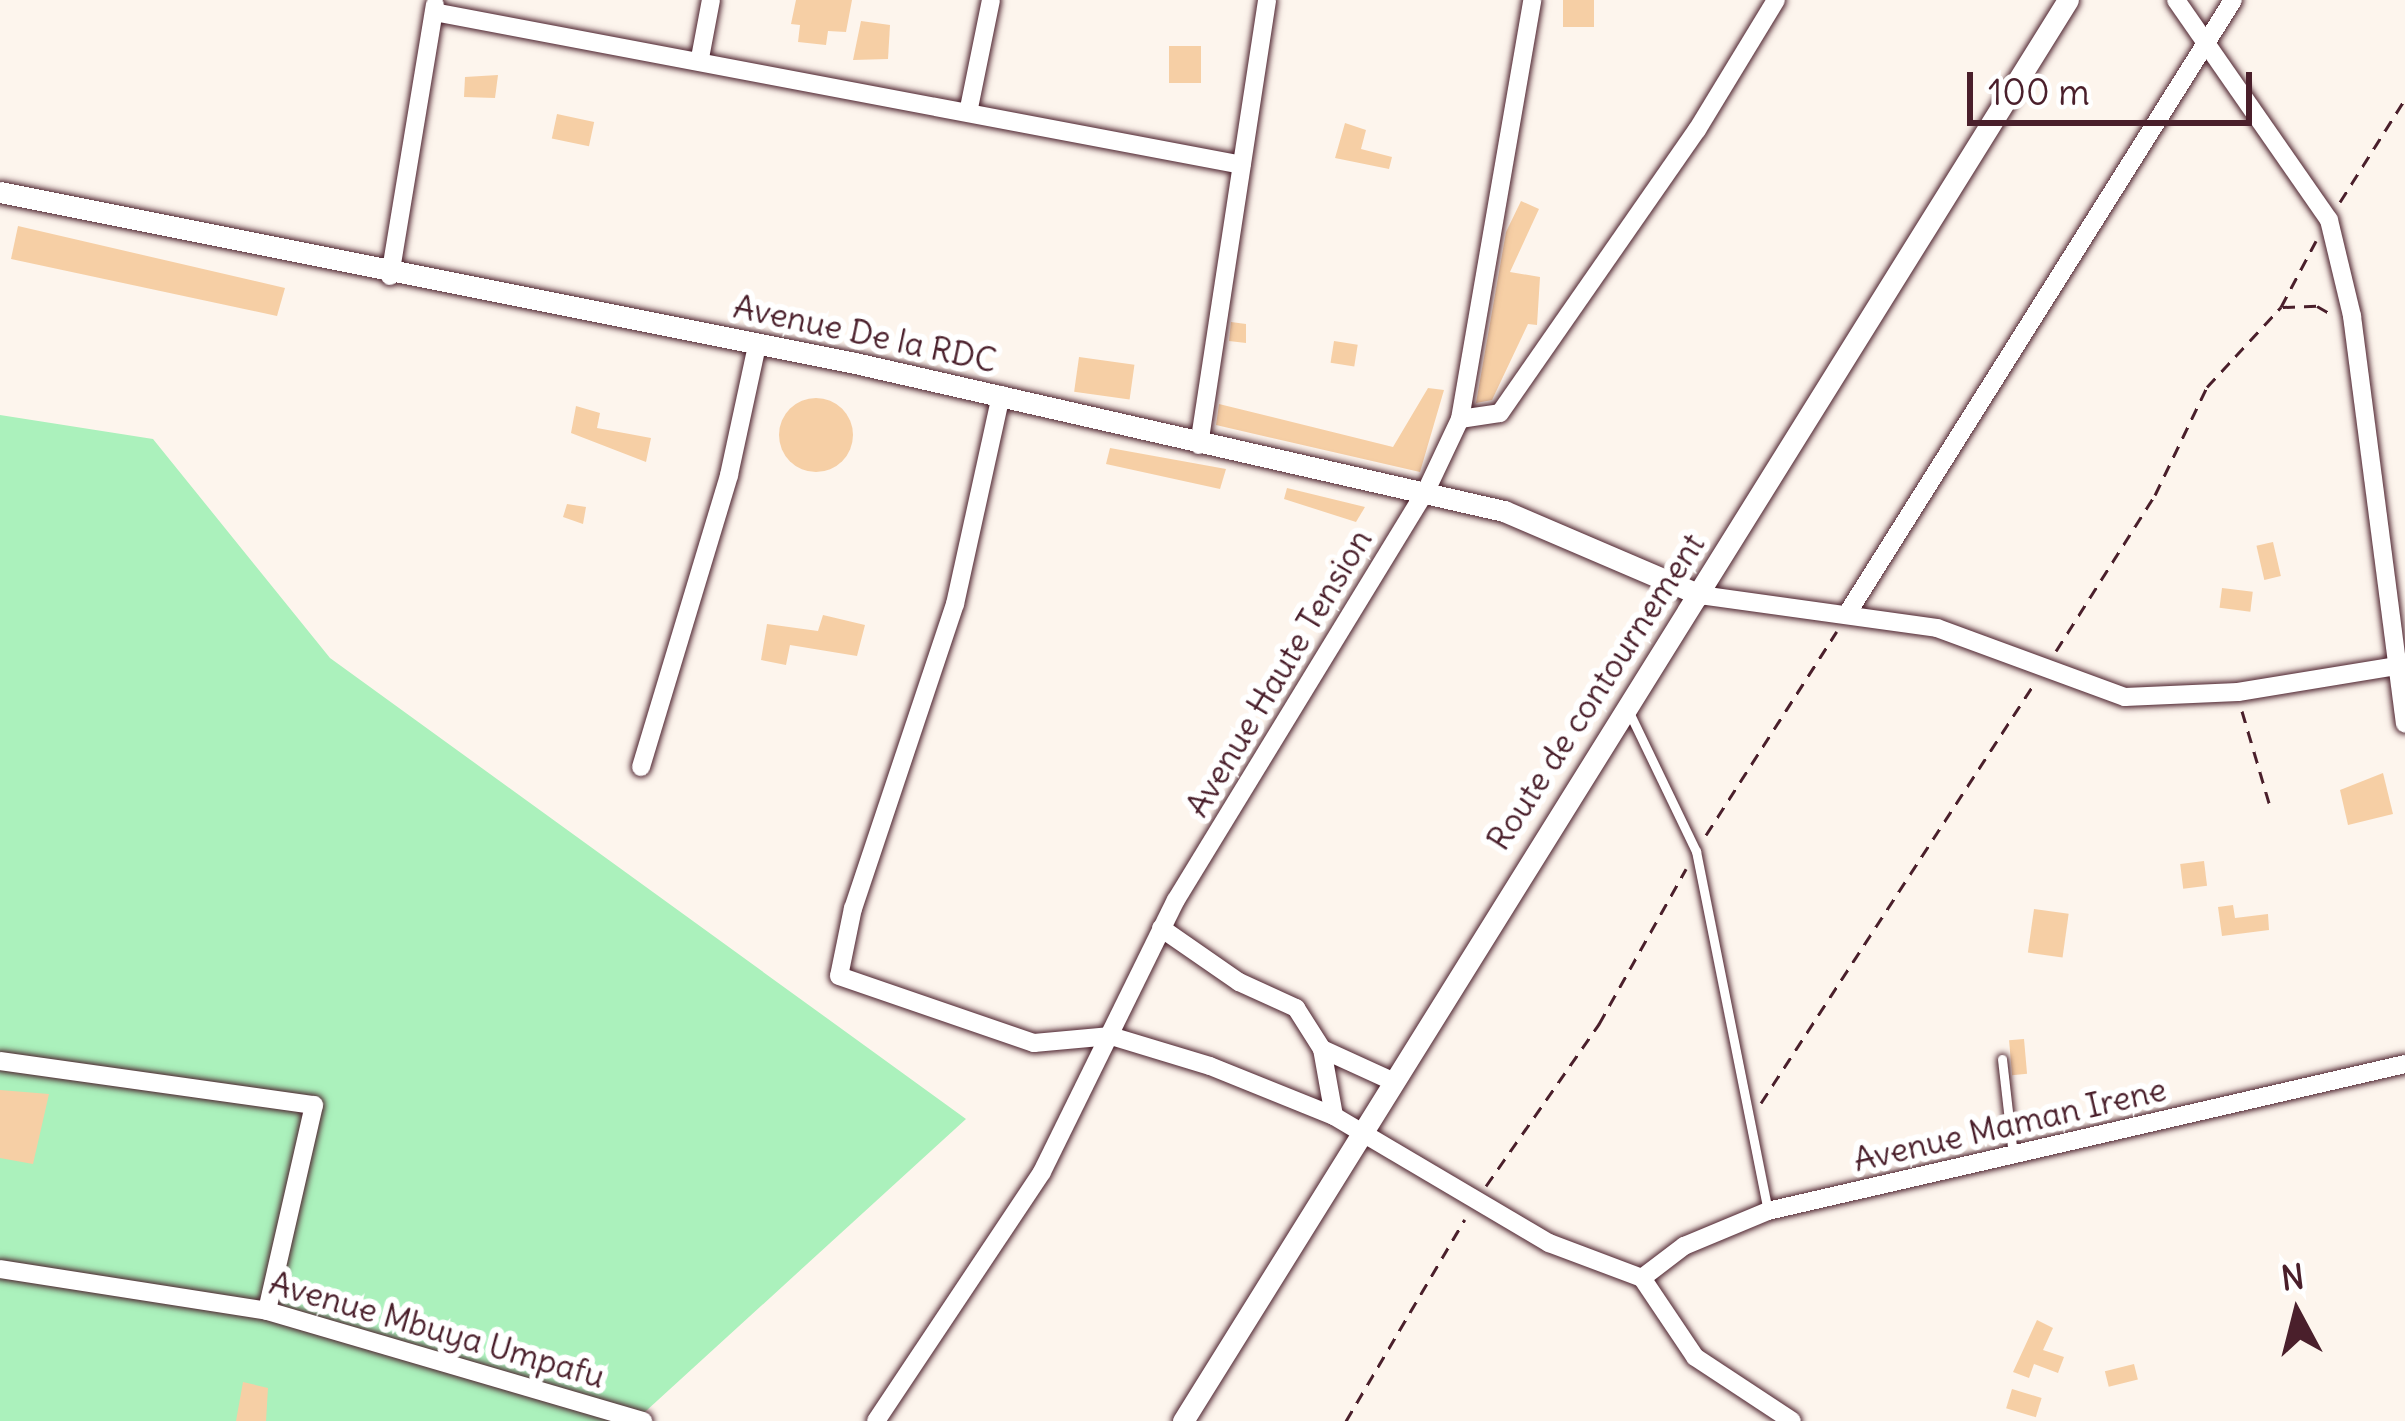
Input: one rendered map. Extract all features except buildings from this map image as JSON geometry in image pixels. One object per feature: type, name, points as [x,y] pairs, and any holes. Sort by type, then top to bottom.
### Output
[{"type":"street","points":[[700,58],[711,0]]},
{"type":"street","points":[[970,109],[991,0]]},
{"type":"street","points":[[1199,445],[1267,0]]},
{"type":"street","name":"Avenue Haute Tension","points":[[876,1421],[1042,1172],[1161,928],[1422,497],[1460,419],[1532,0]]},
{"type":"street","points":[[1460,419],[1499,413],[1697,130],[1775,0]]},
{"type":"street","name":"Route de contournement","points":[[1183,1421],[2068,0]]},
{"type":"street","points":[[2176,0],[2209,38],[2329,220],[2352,316],[2405,724]]},
{"type":"street","points":[[1847,614],[2233,0]]},
{"type":"street","points":[[390,276],[435,6],[1242,165]]},
{"type":"street","name":"Avenue De la RDC","points":[[0,191],[390,276],[1001,395],[1422,497],[1504,512],[1700,595]]},
{"type":"street","points":[[641,767],[729,475],[757,345]]},
{"type":"street","points":[[1001,395],[956,604],[836,969],[860,986],[1034,1043],[1111,1036],[1334,1116],[1550,1243],[1642,1278],[1695,1357],[1792,1421]]},
{"type":"street","points":[[1700,595],[1937,628],[2042,672],[2125,697],[2238,692],[2400,666]]},
{"type":"street","points":[[1161,928],[1239,982],[1296,1008],[1322,1049],[1334,1116]]},
{"type":"street","points":[[1322,1049],[1392,1081]]},
{"type":"street","points":[[0,1061],[314,1105],[268,1311]]},
{"type":"street","name":"Avenue Maman Irene","points":[[1642,1278],[1684,1246],[1768,1211],[2405,1064]]},
{"type":"street","name":"Avenue Mbuya Umpafu","points":[[0,1269],[268,1311],[644,1421]]},
{"type":"lane","points":[[1628,710],[1696,850],[1768,1211]]},
{"type":"lane","points":[[2002,1059],[2013,1155]]},
{"type":"path","points":[[1749,1119],[2156,495],[2207,387],[2281,307],[2405,99]]},
{"type":"path","points":[[2281,307],[2352,316]]},
{"type":"path","points":[[1346,1421],[1477,1199],[1599,1024],[1696,850],[1847,614]]},
{"type":"path","points":[[2238,692],[2269,803]]},
{"type":"green space","points":[[0,415],[153,439],[330,658],[966,1119],[635,1421],[0,1421]]}]
